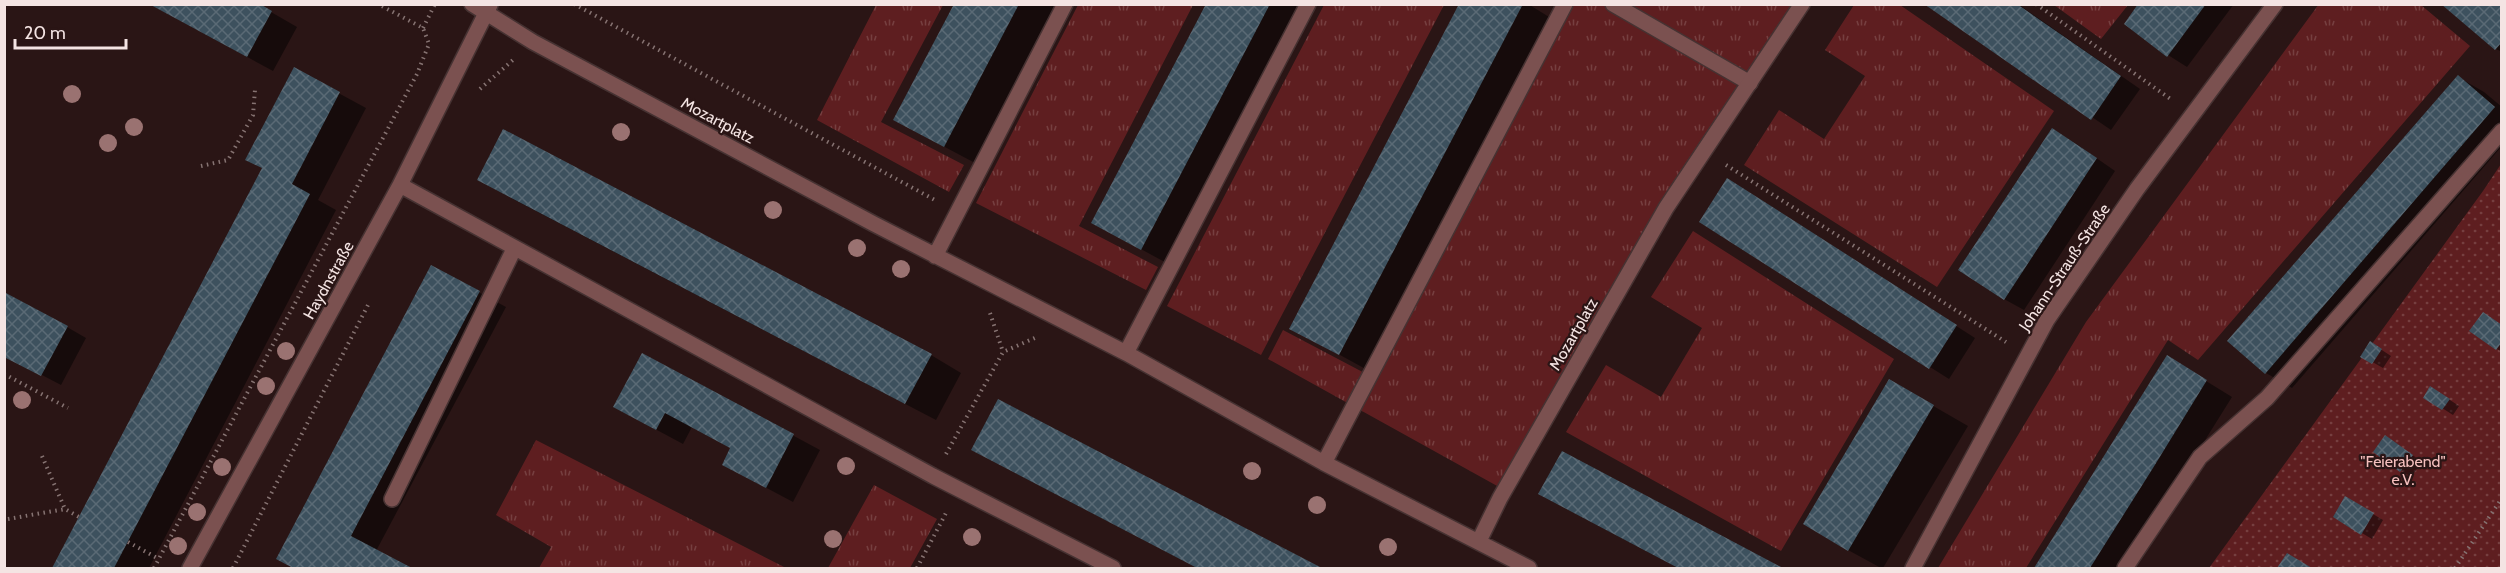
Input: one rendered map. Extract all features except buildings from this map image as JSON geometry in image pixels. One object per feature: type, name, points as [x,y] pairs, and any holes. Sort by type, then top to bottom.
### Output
[{"type":"street","name":"Mozartplatz","points":[[472,4],[488,8],[534,42],[935,256],[1126,353],[1324,463],[1479,542],[1500,498],[1666,208],[1802,4]]},
{"type":"street","points":[[935,256],[1065,4]]},
{"type":"street","points":[[1126,353],[1308,4]]},
{"type":"street","points":[[1324,463],[1565,4]]},
{"type":"street","points":[[1613,4],[1750,83]]},
{"type":"street","name":"Johann-Strauß-Straße","points":[[1913,568],[2027,355],[2066,292],[2192,115],[2275,4]]},
{"type":"street","name":"Haydnstraße","points":[[190,568],[400,185],[488,8]]},
{"type":"street","points":[[2125,568],[2200,457],[2267,398],[2502,130]]},
{"type":"street","points":[[400,185],[933,476],[1113,568]]},
{"type":"street","points":[[392,499],[514,249]]},
{"type":"street","points":[[1479,542],[1529,568]]},
{"type":"path","points":[[154,568],[417,74],[429,44],[423,28],[378,4]]},
{"type":"path","points":[[423,28],[435,4]]},
{"type":"path","points":[[574,4],[958,212]]},
{"type":"path","points":[[2036,4],[2192,115]]},
{"type":"path","points":[[201,166],[228,160],[253,115],[255,90]]},
{"type":"path","points":[[1704,150],[2027,355]]},
{"type":"path","points":[[933,476],[1002,352],[1067,324]]},
{"type":"path","points":[[4,374],[68,408]]},
{"type":"path","points":[[42,456],[65,509],[79,517]]},
{"type":"path","points":[[917,568],[959,489]]},
{"type":"path","points":[[2454,568],[2502,498]]},
{"type":"path","points":[[8,519],[65,509]]},
{"type":"path","points":[[128,542],[159,559]]},
{"type":"green space","points":[[2319,4],[2421,5],[2470,46],[2198,360],[2168,340],[2026,568],[1938,568],[2086,322]]},
{"type":"green space","points":[[876,5],[943,5],[881,122],[964,165],[949,192],[817,120]]},
{"type":"green space","points":[[1078,5],[1193,5],[1079,226],[1158,267],[1146,290],[976,203]]},
{"type":"green space","points":[[1324,5],[1444,5],[1261,355],[1167,306]]},
{"type":"green space","points":[[1573,5],[1794,5],[1499,487],[1268,359],[1283,330],[1374,378]]},
{"type":"green space","points":[[1854,5],[1900,5],[2054,111],[1937,287],[1744,165],[1779,110],[1824,139],[1865,76],[1825,50]]},
{"type":"green space","points":[[2054,5],[2128,5],[2101,39]]},
{"type":"green space","name":"\"Feierabend\" e.V.","points":[[2501,164],[2501,568],[2209,568],[2483,191]]},
{"type":"green space","points":[[1693,231],[1894,359],[1781,551],[1566,432],[1606,365],[1661,397],[1702,328],[1651,297]]},
{"type":"green space","points":[[536,440],[786,568],[539,568],[551,547],[496,515]]},
{"type":"green space","points":[[874,485],[937,519],[910,568],[828,568]]}]
